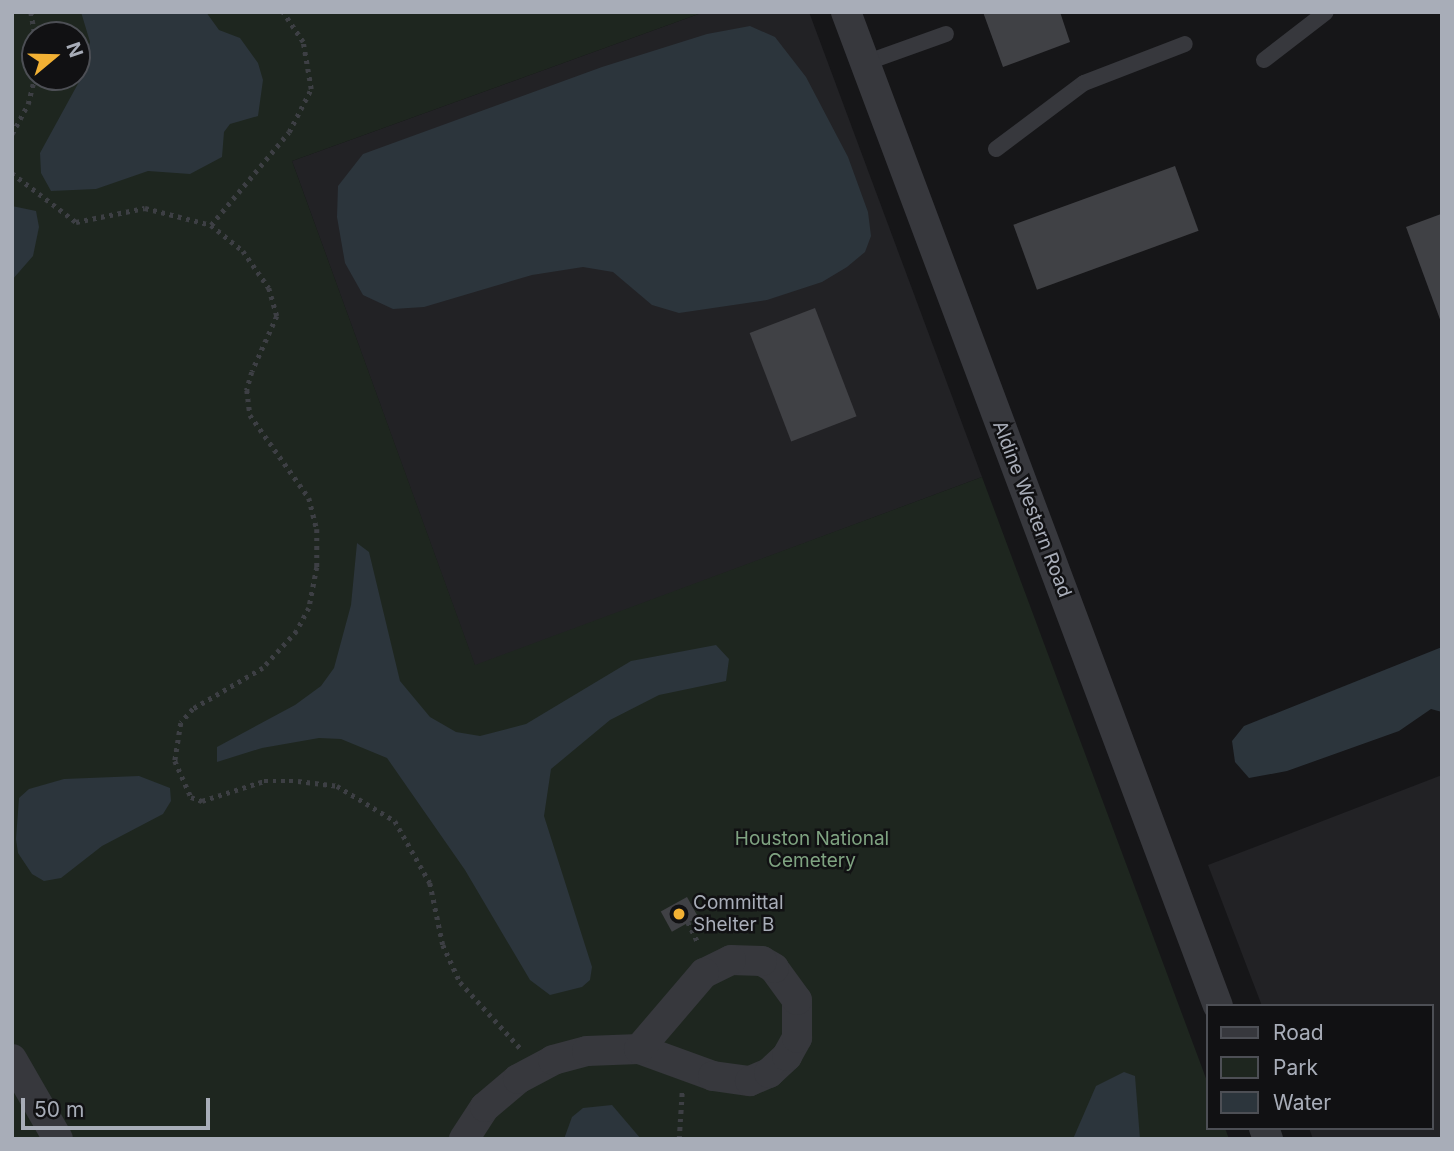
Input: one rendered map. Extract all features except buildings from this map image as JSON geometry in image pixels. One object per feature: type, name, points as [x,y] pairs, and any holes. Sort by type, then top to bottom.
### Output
[{"type":"street","name":"Aldine Western Road","points":[[846,12],[1217,1004]]},
{"type":"street","points":[[464,1139],[485,1107],[536,1068],[587,1051],[639,1049],[713,1076],[750,1081],[769,1073],[787,1056],[799,1021],[797,1000],[774,968],[746,959],[715,965],[639,1049]]},
{"type":"street","points":[[12,1059],[58,1139]]},
{"type":"lane","points":[[1264,60],[1326,12]]},
{"type":"lane","points":[[865,63],[946,34]]},
{"type":"lane","points":[[996,149],[1084,83],[1185,44]]},
{"type":"path","points":[[211,225],[289,132],[311,89],[303,42],[283,12]]},
{"type":"path","points":[[12,134],[28,104],[31,91]]},
{"type":"path","points":[[12,173],[76,222],[145,208],[211,225],[243,251],[269,288],[277,316],[252,372],[247,390],[250,415],[309,498],[317,529],[317,568],[309,608],[297,631],[263,668],[193,709],[181,723],[175,761],[191,797],[202,801],[264,781],[298,781],[337,786],[395,821],[430,883],[443,945],[460,982],[536,1068]]},
{"type":"path","points":[[679,1139],[679,1102],[691,1066]]},
{"type":"shaded area","points":[[704,12],[809,12],[982,477],[475,666],[292,161]]},
{"type":"shaded area","points":[[1442,775],[1442,1139],[1313,1139],[1310,1130],[1433,1130],[1433,1004],[1261,1004],[1208,865]]},
{"type":"green space","name":"Houston National Cemetery","points":[[12,12],[704,12],[292,161],[475,665],[982,477],[1206,1078],[1206,1130],[1226,1130],[1229,1139],[12,1139]]},
{"type":"water","points":[[81,12],[206,12],[219,30],[240,38],[258,63],[263,80],[258,116],[230,124],[224,132],[222,157],[190,174],[148,171],[96,189],[51,191],[41,173],[40,153],[74,91],[91,91],[91,21],[84,21]]},
{"type":"water","points":[[750,26],[775,37],[806,77],[848,157],[868,212],[871,236],[865,252],[847,267],[822,282],[767,300],[679,313],[652,305],[613,272],[583,267],[532,275],[424,307],[393,309],[363,295],[345,263],[337,217],[338,186],[363,154],[602,67],[707,34]]},
{"type":"water","points":[[12,206],[36,211],[39,227],[33,256],[12,280]]},
{"type":"water","points":[[357,543],[369,552],[400,681],[430,717],[456,732],[480,736],[526,724],[631,661],[716,645],[729,659],[726,681],[659,695],[610,720],[551,769],[544,816],[592,967],[590,980],[582,987],[550,995],[530,980],[465,870],[387,758],[341,739],[319,738],[262,748],[217,762],[217,747],[295,705],[321,686],[334,668],[351,605]]},
{"type":"water","points":[[1442,647],[1442,712],[1431,709],[1399,731],[1287,771],[1249,778],[1235,762],[1232,741],[1244,726]]},
{"type":"water","points":[[139,776],[170,788],[171,801],[163,814],[102,846],[61,878],[44,881],[32,874],[18,853],[16,839],[19,798],[29,789],[64,779]]},
{"type":"water","points":[[1124,1072],[1135,1076],[1140,1139],[1073,1139],[1096,1086]]},
{"type":"water","points":[[612,1105],[641,1139],[564,1139],[572,1117],[583,1108]]},
{"type":"place","name":"Committal Shelter B","points":[[679,914]]}]
